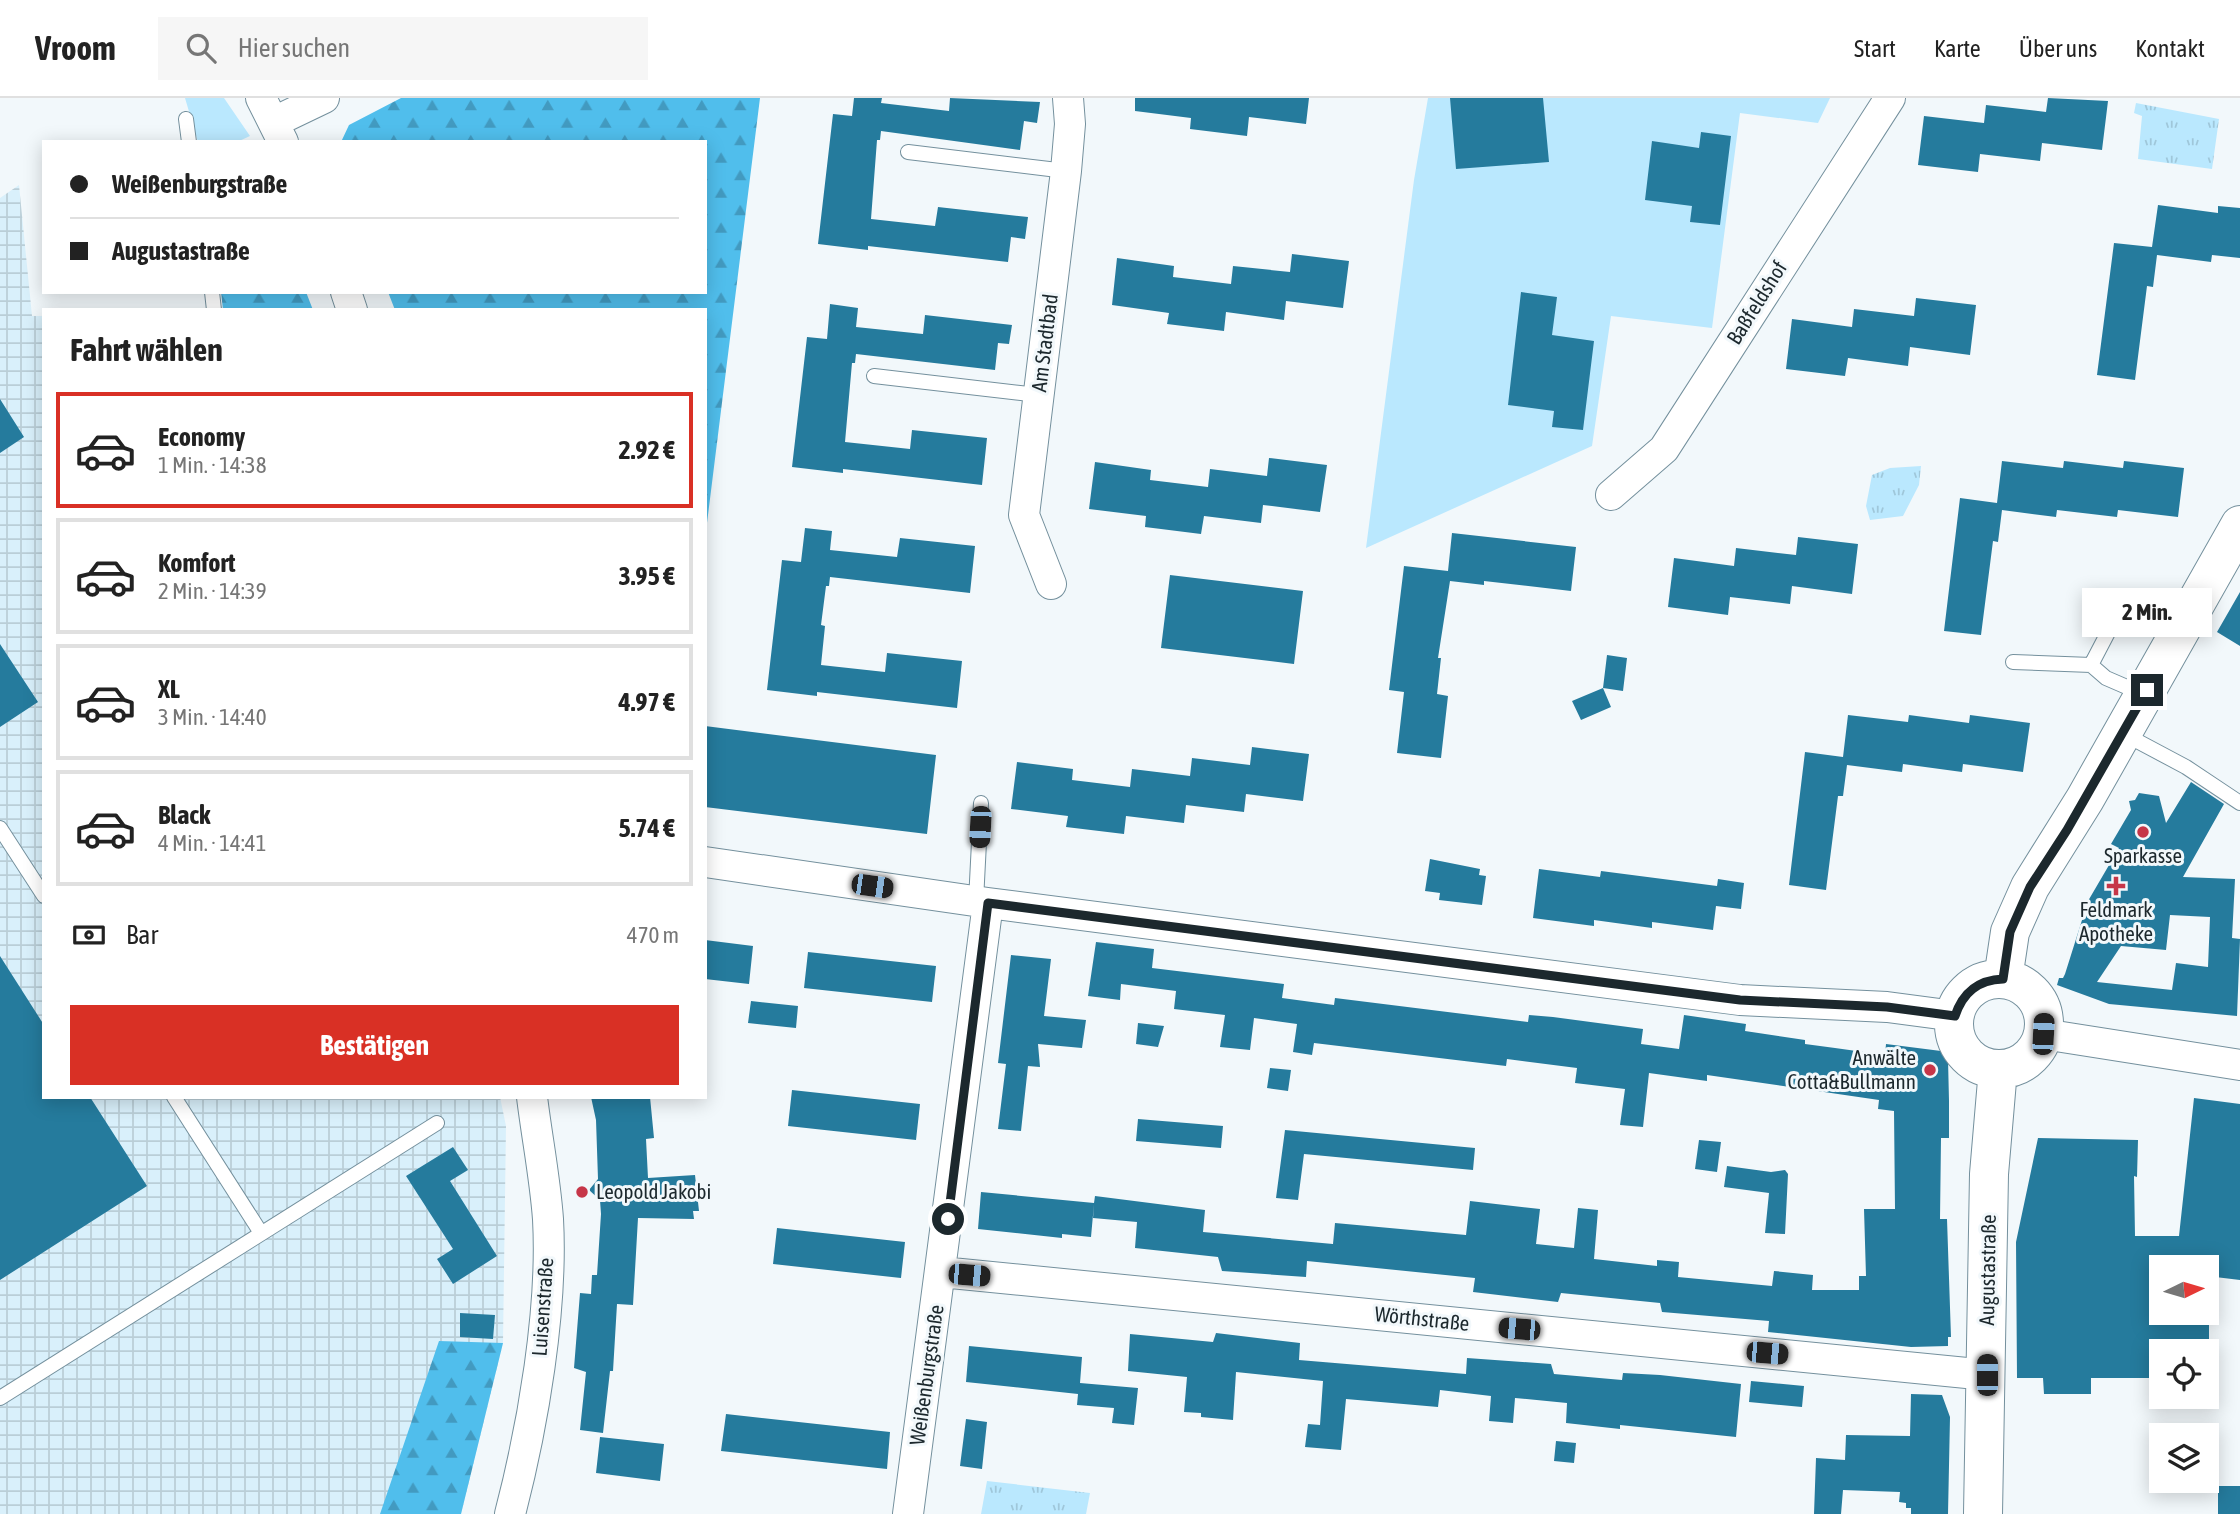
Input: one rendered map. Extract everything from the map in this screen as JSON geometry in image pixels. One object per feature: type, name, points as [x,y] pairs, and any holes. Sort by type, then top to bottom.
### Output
[{"type":"main road","points":[[2003,979],[2010,932],[2030,887],[2067,830],[2240,525]]},
{"type":"main road","points":[[2003,979],[2017,983],[2035,997],[2043,1018],[2043,1034],[2037,1048],[2027,1059],[1998,1069],[1983,1066],[1969,1058],[1957,1038],[1955,1016],[1959,1003],[1977,984],[2003,979]]},
{"type":"main road","name":"Augustastraße","points":[[1983,1514],[1989,1174],[1998,1069]]},
{"type":"street","points":[[275,128],[324,98]]},
{"type":"street","name":"Am Stadtbad","points":[[1051,584],[1024,515],[1066,171],[1070,124],[1068,98]]},
{"type":"street","name":"Baßfeldshof","points":[[1611,495],[1664,449],[1890,98]]},
{"type":"street","points":[[707,862],[982,902],[1740,1000],[1887,1007],[1955,1016]]},
{"type":"street","name":"Weißenburgstraße","points":[[908,1514],[941,1272],[982,902]]},
{"type":"street","points":[[2043,1034],[2240,1065]]},
{"type":"street","name":"Luisenstraße","points":[[512,1513],[535,1399],[544,1321],[548,1220],[532,1099]]},
{"type":"street","name":"Wörthstraße","points":[[941,1272],[1987,1375]]},
{"type":"lane","points":[[186,119],[189,140]]},
{"type":"lane","points":[[908,152],[1066,171]]},
{"type":"lane","points":[[874,376],[1038,395]]},
{"type":"lane","points":[[2091,665],[2127,596]]},
{"type":"lane","points":[[2013,662],[2091,665],[2106,678],[2144,694]]},
{"type":"lane","points":[[2122,733],[2186,767],[2240,803]]},
{"type":"lane","points":[[981,803],[982,902]]},
{"type":"lane","points":[[0,828],[42,892]]},
{"type":"lane","points":[[175,1099],[261,1233]]},
{"type":"lane","points":[[0,1398],[437,1123]]},
{"type":"shaded area","points":[[19,185],[32,316],[42,316],[42,1099],[500,1099],[506,1126],[503,1343],[461,1514],[0,1514],[0,198]]},
{"type":"green space","points":[[185,98],[224,98],[250,136],[241,140],[197,140]]},
{"type":"green space","points":[[401,98],[760,98],[707,523],[707,308],[394,308],[389,294],[707,294],[707,140],[342,140],[349,125]]},
{"type":"green space","points":[[1428,98],[1830,98],[1818,123],[1740,113],[1712,328],[1611,316],[1592,446],[1366,548],[1414,180]]},
{"type":"green space","points":[[2136,103],[2219,119],[2212,169],[2138,159],[2142,116],[2134,113]]},
{"type":"green space","points":[[221,294],[307,294],[312,308],[223,308]]},
{"type":"green space","points":[[1921,466],[1919,485],[1903,516],[1870,520],[1866,506],[1872,475],[1890,468]]},
{"type":"green space","points":[[439,1341],[503,1343],[461,1514],[380,1514]]},
{"type":"green space","points":[[987,1481],[1090,1493],[1086,1514],[981,1514]]},
{"type":"building","points":[[854,98],[882,98],[881,103],[949,111],[950,98],[1040,102],[1037,123],[1024,121],[1020,150],[881,131],[880,140],[877,140],[871,219],[935,226],[938,207],[1028,217],[1025,239],[1011,237],[1008,262],[868,246],[868,250],[818,244],[833,114],[852,116]]},
{"type":"building","points":[[1135,98],[1309,98],[1306,124],[1249,117],[1247,136],[1190,129],[1191,118],[1135,111]]},
{"type":"building","points":[[1450,98],[1543,98],[1549,162],[1456,169]]},
{"type":"building","points":[[2048,98],[2108,101],[2102,150],[2042,143],[2040,161],[1980,154],[1978,172],[1918,165],[1924,116],[1984,123],[1986,105],[2046,112]]},
{"type":"building","points":[[1701,132],[1731,136],[1720,225],[1690,222],[1692,206],[1645,200],[1652,141],[1699,148]]},
{"type":"building","points":[[2158,205],[2218,213],[2218,206],[2240,208],[2240,258],[2212,255],[2211,262],[2157,255],[2153,287],[2147,286],[2135,380],[2097,375],[2114,243],[2152,247]]},
{"type":"building","points":[[1292,254],[1349,261],[1343,308],[1286,301],[1284,320],[1226,312],[1224,331],[1167,324],[1169,313],[1112,305],[1117,258],[1174,266],[1173,277],[1231,284],[1233,266],[1290,272]]},
{"type":"building","points":[[1521,292],[1557,297],[1552,335],[1594,341],[1583,430],[1552,427],[1554,411],[1508,405]]},
{"type":"building","points":[[1916,298],[1976,305],[1970,355],[1910,347],[1908,366],[1848,358],[1845,376],[1786,369],[1792,319],[1852,327],[1854,309],[1914,316]]},
{"type":"building","points":[[830,304],[858,308],[856,327],[923,334],[925,315],[1012,325],[1009,344],[998,343],[995,370],[856,354],[855,363],[852,363],[845,442],[910,449],[912,430],[987,438],[982,485],[843,469],[843,473],[792,467],[807,337],[827,339]]},
{"type":"building","points":[[0,399],[24,437],[0,453]]},
{"type":"building","points":[[1269,458],[1327,465],[1320,512],[1263,505],[1261,523],[1204,516],[1201,534],[1145,527],[1146,516],[1089,509],[1095,462],[1151,470],[1150,480],[1208,487],[1210,469],[1267,476]]},
{"type":"building","points":[[2002,461],[2063,468],[2064,461],[2123,468],[2124,461],[2184,468],[2178,517],[2118,510],[2117,517],[2057,510],[2056,517],[2002,510],[1998,542],[1993,541],[1981,635],[1944,631],[1960,498],[1997,503]]},
{"type":"building","points":[[805,528],[832,531],[830,550],[897,557],[900,538],[975,546],[970,593],[830,577],[829,586],[826,586],[821,625],[825,626],[821,665],[885,672],[887,653],[962,661],[957,708],[817,692],[817,696],[767,690],[782,560],[801,562]]},
{"type":"building","points":[[1452,533],[1576,547],[1571,591],[1484,581],[1484,585],[1450,581],[1438,658],[1441,658],[1437,694],[1448,696],[1441,758],[1397,753],[1404,692],[1389,690],[1404,566],[1448,571]]},
{"type":"building","points":[[1798,537],[1858,544],[1852,594],[1792,586],[1790,604],[1730,597],[1728,615],[1668,607],[1674,558],[1734,566],[1736,548],[1796,555]]},
{"type":"building","points":[[1170,575],[1303,591],[1294,664],[1161,648]]},
{"type":"building","points":[[2240,592],[2240,646],[2217,632]]},
{"type":"building","points":[[0,644],[38,702],[0,727]]},
{"type":"building","points":[[1607,655],[1627,658],[1623,691],[1603,688]]},
{"type":"building","points":[[1603,688],[1611,707],[1581,720],[1572,701]]},
{"type":"building","points":[[1848,715],[1908,722],[1909,715],[1969,723],[1970,715],[2030,723],[2023,772],[1963,764],[1962,772],[1903,764],[1902,772],[1847,765],[1843,796],[1838,796],[1826,890],[1789,885],[1805,752],[1843,757]]},
{"type":"building","points":[[707,726],[936,755],[927,834],[707,807]]},
{"type":"building","points":[[1252,747],[1309,754],[1303,801],[1246,794],[1244,812],[1186,805],[1184,823],[1126,816],[1124,834],[1066,827],[1068,816],[1011,809],[1017,762],[1073,769],[1072,780],[1130,787],[1132,769],[1190,776],[1192,758],[1250,765]]},
{"type":"building","points":[[2191,782],[2224,804],[2183,877],[2235,879],[2232,938],[2240,939],[2237,1016],[2109,1004],[2057,985],[2059,978],[2063,978],[2065,974],[2088,901],[2119,848],[2111,844],[2131,810],[2129,801],[2135,800],[2139,793],[2159,796],[2166,823]],"holes":[[[2170,915],[2210,917],[2208,967],[2176,963],[2172,990],[2097,982],[2121,946],[2166,950]]]},
{"type":"building","points":[[1430,859],[1480,869],[1479,875],[1486,876],[1482,905],[1439,900],[1440,893],[1425,891]]},
{"type":"building","points":[[1539,869],[1600,877],[1601,871],[1717,886],[1718,879],[1744,883],[1741,909],[1716,906],[1713,930],[1652,922],[1652,928],[1594,920],[1594,926],[1533,918]]},
{"type":"building","points":[[707,940],[753,946],[749,984],[707,979]]},
{"type":"building","points":[[1096,942],[1154,949],[1152,968],[1284,984],[1282,998],[1334,1005],[1335,998],[1528,1022],[1529,1015],[1553,1017],[1643,1029],[1641,1044],[1679,1049],[1684,1015],[1746,1024],[1745,1031],[1805,1040],[1805,1044],[1885,1055],[1886,1044],[1941,1051],[1948,1059],[1949,1101],[1949,1138],[1941,1138],[1940,1219],[1947,1219],[1951,1337],[1948,1337],[1948,1346],[1911,1347],[1768,1332],[1769,1321],[1662,1312],[1660,1303],[1561,1293],[1558,1302],[1473,1292],[1475,1278],[1307,1261],[1306,1277],[1222,1271],[1218,1257],[1135,1248],[1137,1222],[1093,1218],[1094,1204],[1091,1237],[1062,1234],[1062,1238],[978,1229],[981,1192],[1094,1203],[1095,1196],[1205,1210],[1203,1232],[1333,1244],[1335,1223],[1466,1235],[1470,1201],[1540,1209],[1536,1244],[1574,1248],[1578,1208],[1598,1210],[1594,1259],[1657,1266],[1657,1260],[1679,1262],[1678,1277],[1772,1286],[1774,1271],[1813,1275],[1812,1290],[1859,1290],[1859,1276],[1866,1276],[1864,1209],[1895,1209],[1894,1111],[1878,1109],[1879,1100],[1707,1075],[1707,1081],[1649,1073],[1643,1127],[1620,1125],[1625,1089],[1575,1083],[1577,1068],[1507,1059],[1506,1066],[1314,1043],[1312,1055],[1293,1052],[1297,1024],[1254,1018],[1250,1050],[1220,1047],[1225,1015],[1174,1009],[1176,991],[1121,984],[1120,1000],[1088,996]]},
{"type":"building","points":[[808,952],[936,966],[932,1002],[804,988]]},
{"type":"building","points":[[1011,955],[1051,959],[1044,1016],[1086,1020],[1082,1048],[1038,1044],[1040,1067],[1028,1066],[1021,1131],[998,1129],[1006,1064],[998,1063]]},
{"type":"building","points":[[0,956],[42,1022],[42,1099],[91,1099],[147,1186],[0,1280]]},
{"type":"building","points":[[751,1001],[798,1006],[796,1028],[748,1023]]},
{"type":"building","points":[[1138,1023],[1164,1026],[1158,1047],[1136,1044]]},
{"type":"building","points":[[1270,1068],[1291,1070],[1288,1091],[1267,1088]]},
{"type":"building","points":[[792,1090],[920,1104],[916,1140],[788,1126]]},
{"type":"building","points":[[2194,1098],[2240,1104],[2240,1280],[2219,1277],[2219,1255],[2149,1255],[2149,1325],[2209,1325],[2209,1339],[2149,1339],[2149,1378],[2091,1378],[2091,1394],[2044,1394],[2043,1378],[2017,1378],[2016,1242],[2038,1138],[2138,1140],[2137,1177],[2134,1176],[2135,1236],[2179,1236]]},
{"type":"building","points":[[591,1099],[650,1099],[654,1138],[646,1139],[648,1178],[695,1175],[699,1211],[693,1211],[694,1219],[638,1218],[633,1305],[617,1304],[613,1371],[610,1371],[603,1433],[580,1430],[586,1372],[574,1368],[580,1293],[591,1294],[592,1275],[597,1275],[600,1200],[589,1190],[598,1179],[596,1120]]},
{"type":"building","points":[[1138,1119],[1223,1126],[1221,1148],[1136,1141]]},
{"type":"building","points":[[1285,1130],[1475,1148],[1473,1170],[1304,1154],[1298,1200],[1276,1198]]},
{"type":"building","points":[[1699,1140],[1721,1142],[1717,1172],[1695,1169]]},
{"type":"building","points":[[453,1147],[468,1170],[450,1181],[497,1256],[453,1284],[437,1259],[453,1249],[406,1176]]},
{"type":"building","points":[[1727,1166],[1771,1172],[1785,1170],[1788,1174],[1785,1234],[1765,1233],[1769,1193],[1724,1187]]},
{"type":"building","points":[[777,1228],[905,1242],[901,1278],[773,1264]]},
{"type":"building","points":[[460,1313],[495,1315],[493,1339],[460,1337]]},
{"type":"building","points":[[1216,1333],[1300,1343],[1299,1360],[1466,1374],[1467,1358],[1551,1364],[1554,1374],[1622,1380],[1623,1373],[1741,1384],[1736,1437],[1620,1425],[1620,1429],[1566,1423],[1567,1403],[1515,1398],[1513,1423],[1489,1421],[1491,1396],[1440,1390],[1438,1407],[1346,1399],[1341,1450],[1305,1447],[1308,1424],[1320,1425],[1323,1381],[1236,1372],[1233,1420],[1201,1417],[1201,1413],[1184,1412],[1187,1377],[1128,1371],[1130,1334],[1213,1342]]},
{"type":"building","points":[[969,1346],[1082,1357],[1080,1383],[1138,1388],[1134,1425],[1112,1423],[1114,1408],[1077,1405],[1078,1394],[966,1382]]},
{"type":"building","points":[[1751,1381],[1804,1386],[1802,1407],[1749,1402]]},
{"type":"building","points":[[1911,1394],[1942,1395],[1950,1417],[1948,1514],[1911,1514],[1911,1508],[1906,1508],[1906,1503],[1899,1502],[1900,1492],[1843,1490],[1841,1514],[1814,1514],[1816,1458],[1845,1460],[1846,1435],[1910,1436]]},
{"type":"building","points":[[726,1414],[890,1432],[887,1469],[721,1451]]},
{"type":"building","points":[[966,1419],[987,1422],[982,1469],[960,1466]]},
{"type":"building","points":[[600,1437],[664,1444],[660,1481],[596,1473]]},
{"type":"building","points":[[1556,1441],[1576,1443],[1574,1463],[1554,1461]]},
{"type":"building","points":[[2219,1486],[2240,1486],[2240,1514],[2218,1514]]},
{"type":"place","name":"Sparkasse","points":[[2143,832]]},
{"type":"place","name":"Feldmark Apotheke","points":[[2116,886]]},
{"type":"place","name":"Anwälte Cotta&Bullmann","points":[[1930,1070]]},
{"type":"place","name":"Leopold Jakobi","points":[[582,1192]]},
{"type":"route","points":[[948,1219],[988,903],[1740,1000],[1919,1009],[1955,1016],[1959,1003],[1977,984],[2003,979],[2010,932],[2030,887],[2067,830],[2147,690]]}]
